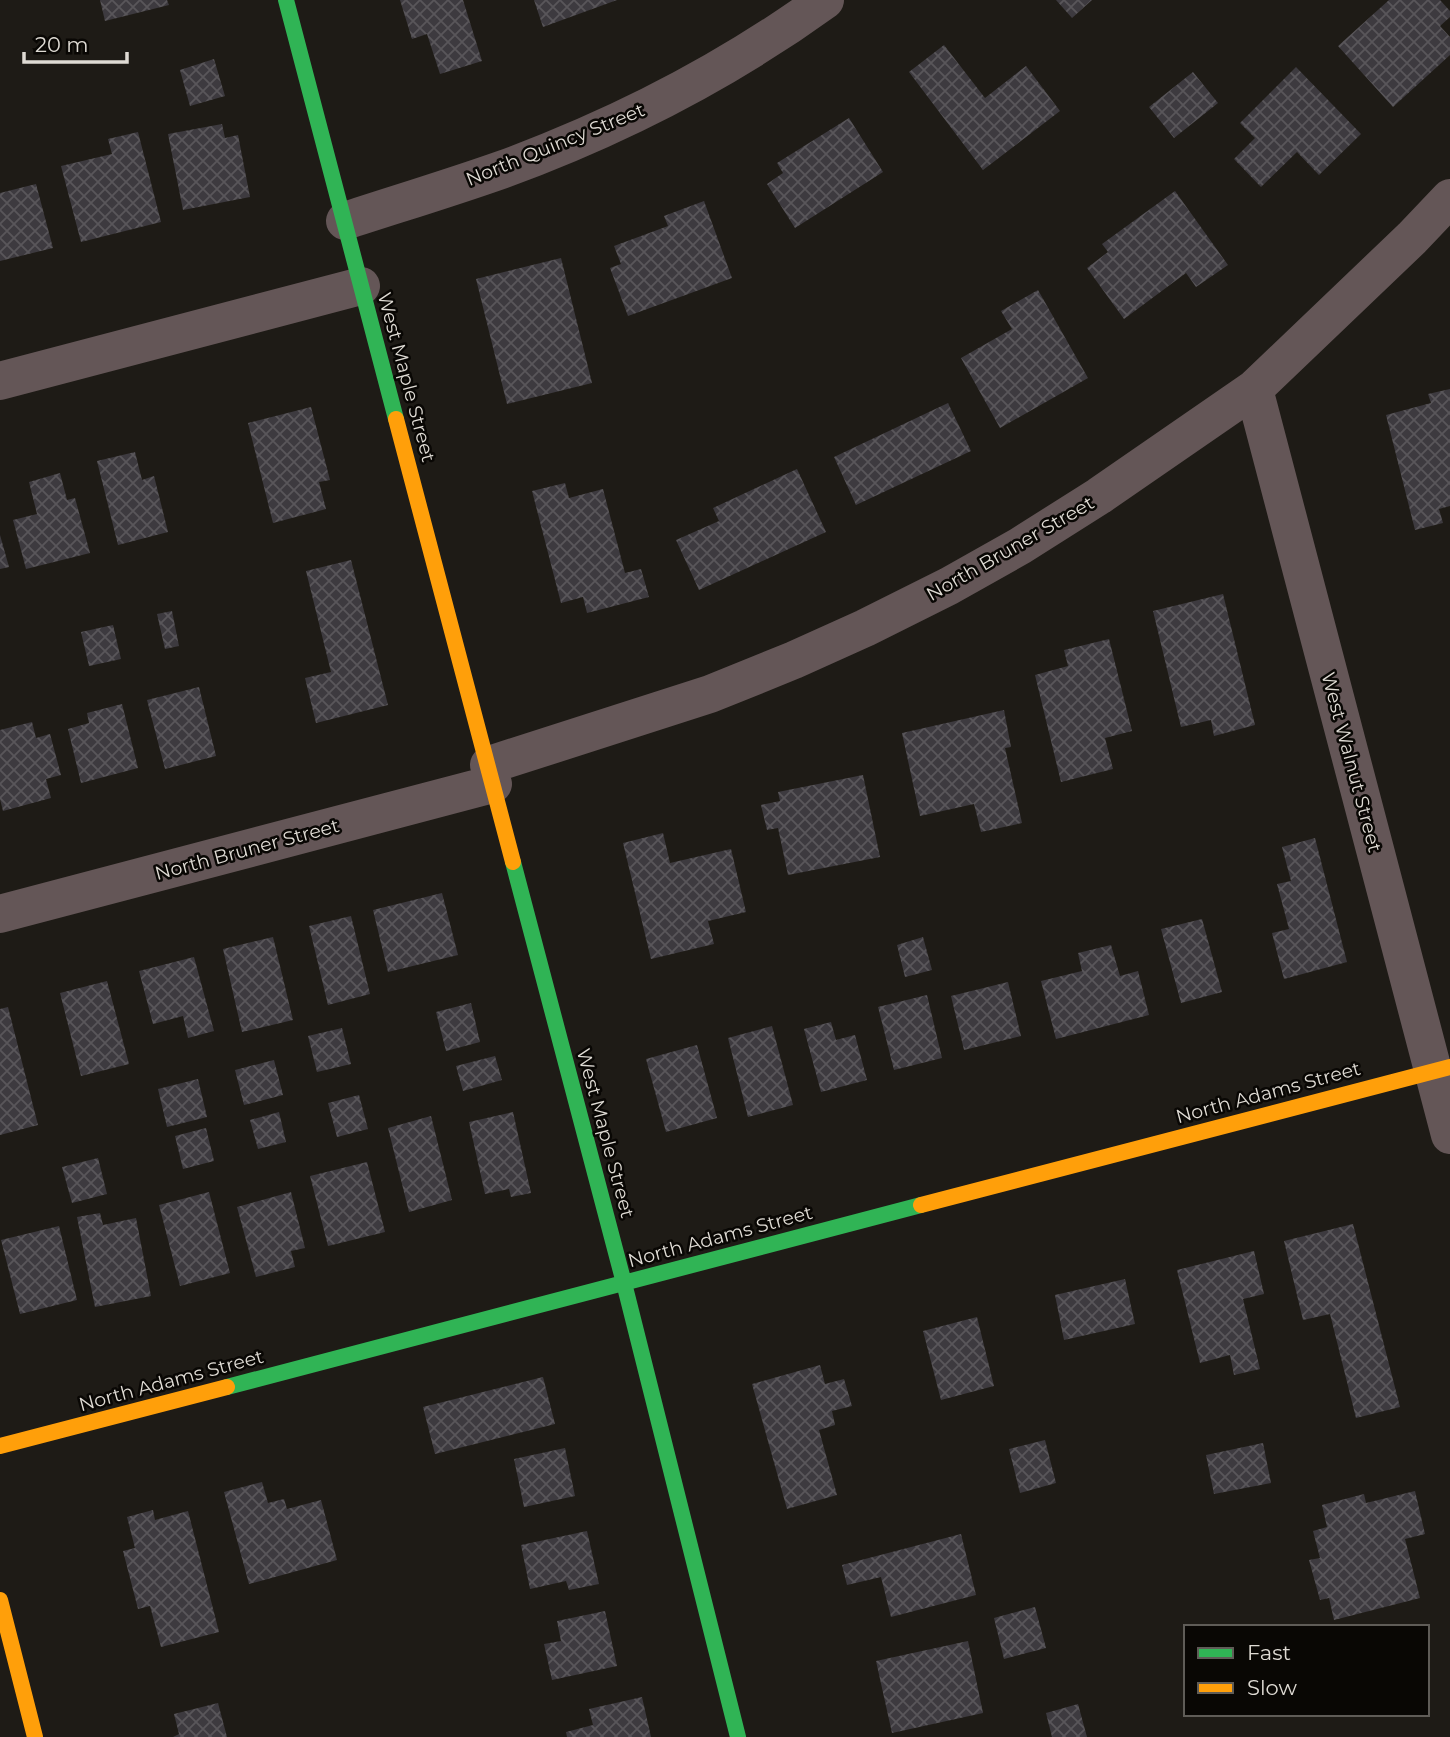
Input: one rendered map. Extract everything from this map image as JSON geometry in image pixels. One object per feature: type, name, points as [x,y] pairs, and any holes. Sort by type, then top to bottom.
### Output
[{"type":"street","name":"West Maple Street","points":[[286,0],[624,1283],[738,1737]]},
{"type":"street","name":"North Quincy Street","points":[[345,221],[502,169],[613,124],[711,74],[794,23],[825,0]]},
{"type":"street","name":"North Bruner Street","points":[[0,914],[491,775],[710,694],[865,628],[949,586],[1020,546],[1099,496],[1254,389],[1412,238],[1450,198]]},
{"type":"street","points":[[0,381],[361,286]]},
{"type":"street","name":"West Walnut Street","points":[[1254,389],[1442,1069],[1450,1135]]},
{"type":"street","name":"North Adams Street","points":[[0,1446],[1442,1069]]},
{"type":"street","points":[[0,1600],[35,1737]]},
{"type":"building","points":[[100,0],[167,0],[169,5],[105,21]]},
{"type":"building","points":[[400,0],[463,0],[482,61],[440,74],[427,34],[412,39]]},
{"type":"building","points":[[534,0],[617,0],[543,27]]},
{"type":"building","points":[[1056,0],[1092,0],[1072,18]]},
{"type":"building","points":[[1389,0],[1440,0],[1450,11],[1450,17],[1440,26],[1450,37],[1450,55],[1393,107],[1338,46]]},
{"type":"building","points":[[944,45],[985,98],[1026,66],[1060,111],[983,170],[909,72]]},
{"type":"building","points":[[214,59],[225,96],[190,106],[180,70]]},
{"type":"building","points":[[1296,67],[1361,134],[1319,175],[1297,152],[1261,187],[1234,159],[1255,138],[1240,123]]},
{"type":"building","points":[[1193,72],[1218,103],[1174,138],[1149,107]]},
{"type":"building","points":[[849,118],[883,172],[795,228],[767,184],[783,173],[777,163]]},
{"type":"building","points":[[222,124],[225,138],[238,135],[250,197],[183,210],[168,134]]},
{"type":"building","points":[[138,132],[161,222],[81,242],[61,166],[112,154],[108,139]]},
{"type":"building","points":[[36,184],[53,248],[0,261],[0,193]]},
{"type":"building","points":[[1175,191],[1228,265],[1196,287],[1186,273],[1124,319],[1087,268],[1108,252],[1102,244]]},
{"type":"building","points":[[704,201],[732,278],[628,316],[610,268],[621,264],[614,246],[668,226],[664,216]]},
{"type":"building","points":[[561,258],[592,383],[507,404],[476,279]]},
{"type":"building","points":[[1038,290],[1088,378],[1000,428],[961,358],[1012,329],[1001,311]]},
{"type":"building","points":[[1450,389],[1450,506],[1439,509],[1443,523],[1415,530],[1386,415],[1431,403],[1428,394]]},
{"type":"building","points":[[948,403],[971,451],[856,505],[834,457]]},
{"type":"building","points":[[311,407],[330,480],[319,482],[326,509],[273,523],[248,423]]},
{"type":"building","points":[[135,452],[142,480],[154,476],[168,532],[118,545],[97,461]]},
{"type":"building","points":[[797,469],[826,532],[699,590],[676,540],[719,521],[713,508]]},
{"type":"building","points":[[60,473],[67,500],[75,498],[90,553],[26,569],[13,520],[37,514],[29,482]]},
{"type":"building","points":[[565,483],[569,498],[603,489],[625,573],[641,569],[649,597],[587,613],[583,597],[561,603],[532,491]]},
{"type":"building","points":[[0,535],[9,567],[0,569]]},
{"type":"building","points":[[351,560],[388,705],[316,723],[305,678],[331,672],[306,571]]},
{"type":"building","points":[[1223,594],[1255,725],[1214,736],[1211,720],[1181,727],[1153,611]]},
{"type":"building","points":[[172,611],[179,646],[165,649],[157,614]]},
{"type":"building","points":[[113,625],[121,659],[89,666],[81,632]]},
{"type":"building","points":[[1109,639],[1132,731],[1105,738],[1113,769],[1061,782],[1035,675],[1068,666],[1064,650]]},
{"type":"building","points":[[199,687],[216,756],[165,769],[147,700]]},
{"type":"building","points":[[122,704],[138,768],[81,783],[68,729],[89,723],[87,713]]},
{"type":"building","points":[[1004,710],[1011,747],[1005,748],[1022,823],[981,832],[974,804],[920,816],[902,733]]},
{"type":"building","points":[[32,722],[36,738],[50,734],[61,775],[46,779],[51,798],[3,811],[0,799],[0,730]]},
{"type":"building","points":[[863,775],[880,857],[788,875],[778,828],[767,830],[761,805],[780,801],[778,792]]},
{"type":"building","points":[[663,833],[670,863],[731,849],[746,912],[708,921],[714,944],[651,959],[623,843]]},
{"type":"building","points":[[1315,838],[1347,962],[1284,979],[1272,933],[1289,929],[1277,884],[1291,881],[1282,847]]},
{"type":"building","points":[[442,893],[458,955],[388,972],[373,910]]},
{"type":"building","points":[[351,916],[370,994],[328,1005],[309,926]]},
{"type":"building","points":[[1202,919],[1222,992],[1181,1003],[1161,929]]},
{"type":"building","points":[[273,937],[293,1020],[242,1032],[223,949]]},
{"type":"building","points":[[923,937],[932,970],[905,977],[897,945]]},
{"type":"building","points":[[1111,945],[1120,976],[1138,971],[1149,1015],[1056,1039],[1041,981],[1082,971],[1078,953]]},
{"type":"building","points":[[194,957],[214,1031],[188,1038],[183,1016],[153,1024],[139,971]]},
{"type":"building","points":[[107,981],[129,1064],[81,1076],[60,993]]},
{"type":"building","points":[[1008,982],[1021,1036],[964,1050],[951,996]]},
{"type":"building","points":[[927,995],[942,1058],[894,1070],[878,1007]]},
{"type":"building","points":[[471,1003],[480,1042],[446,1051],[436,1012]]},
{"type":"building","points":[[8,1007],[38,1125],[0,1135],[0,1009]]},
{"type":"building","points":[[831,1022],[836,1040],[855,1035],[867,1080],[821,1092],[804,1029]]},
{"type":"building","points":[[772,1026],[793,1105],[748,1117],[728,1038]]},
{"type":"building","points":[[342,1028],[351,1064],[317,1072],[308,1036]]},
{"type":"building","points":[[697,1045],[717,1118],[666,1132],[646,1059]]},
{"type":"building","points":[[495,1056],[502,1080],[463,1091],[456,1066]]},
{"type":"building","points":[[274,1060],[283,1095],[244,1105],[235,1070]]},
{"type":"building","points":[[198,1079],[207,1117],[167,1127],[158,1089]]},
{"type":"building","points":[[359,1095],[368,1129],[337,1137],[328,1103]]},
{"type":"building","points":[[279,1112],[286,1142],[258,1149],[250,1120]]},
{"type":"building","points":[[513,1112],[531,1193],[511,1197],[509,1189],[485,1194],[469,1122]]},
{"type":"building","points":[[431,1116],[452,1200],[409,1212],[388,1128]]},
{"type":"building","points":[[206,1128],[214,1161],[183,1169],[175,1136]]},
{"type":"building","points":[[98,1158],[107,1194],[72,1203],[62,1167]]},
{"type":"building","points":[[367,1162],[385,1232],[328,1246],[310,1176]]},
{"type":"building","points":[[209,1192],[230,1273],[180,1286],[159,1205]]},
{"type":"building","points":[[291,1192],[305,1248],[291,1251],[295,1267],[256,1277],[237,1207]]},
{"type":"building","points":[[100,1213],[103,1225],[136,1218],[151,1296],[95,1307],[77,1217]]},
{"type":"building","points":[[1353,1224],[1400,1407],[1356,1418],[1330,1314],[1303,1320],[1284,1241]]},
{"type":"building","points":[[59,1226],[77,1300],[20,1314],[1,1240]]},
{"type":"building","points":[[1254,1251],[1264,1294],[1243,1299],[1260,1369],[1234,1375],[1230,1355],[1200,1363],[1177,1270]]},
{"type":"building","points":[[1125,1279],[1135,1324],[1064,1340],[1055,1295]]},
{"type":"building","points":[[977,1317],[994,1386],[941,1400],[923,1331]]},
{"type":"building","points":[[820,1365],[825,1384],[844,1379],[852,1406],[832,1411],[835,1425],[819,1430],[837,1495],[787,1509],[752,1384]]},
{"type":"building","points":[[543,1377],[555,1424],[435,1454],[423,1407]]},
{"type":"building","points":[[1045,1440],[1056,1483],[1020,1493],[1009,1449]]},
{"type":"building","points":[[1263,1443],[1271,1483],[1214,1494],[1206,1455]]},
{"type":"building","points":[[565,1448],[575,1496],[524,1507],[514,1459]]},
{"type":"building","points":[[262,1482],[268,1503],[284,1499],[287,1509],[321,1500],[337,1560],[249,1584],[224,1492]]},
{"type":"building","points":[[1415,1491],[1425,1534],[1405,1539],[1420,1598],[1334,1620],[1329,1598],[1320,1600],[1309,1560],[1320,1558],[1313,1531],[1327,1527],[1322,1505],[1364,1494],[1366,1503]]},
{"type":"building","points":[[153,1510],[155,1520],[188,1511],[219,1632],[161,1647],[150,1606],[138,1609],[123,1551],[135,1548],[127,1517]]},
{"type":"building","points":[[587,1531],[599,1584],[569,1590],[566,1581],[530,1589],[521,1545]]},
{"type":"building","points":[[961,1534],[976,1595],[891,1617],[881,1577],[847,1585],[842,1565]]},
{"type":"building","points":[[1035,1607],[1046,1648],[1004,1659],[994,1618]]},
{"type":"building","points":[[605,1611],[617,1666],[552,1680],[544,1644],[561,1641],[557,1621]]},
{"type":"building","points":[[968,1641],[983,1713],[892,1733],[876,1661]]},
{"type":"building","points":[[642,1697],[651,1737],[567,1737],[566,1732],[593,1725],[589,1709]]},
{"type":"building","points":[[218,1703],[227,1737],[173,1737],[179,1734],[174,1714]]},
{"type":"building","points":[[1078,1704],[1087,1737],[1052,1737],[1046,1713]]},
{"type":"traffic: fast","points":[[286,0],[396,419]]},
{"type":"traffic: fast","points":[[513,862],[624,1283],[738,1737]]},
{"type":"traffic: fast","points":[[227,1387],[921,1205]]},
{"type":"traffic: slow","points":[[396,419],[513,862]]},
{"type":"traffic: slow","points":[[921,1205],[1450,1067]]},
{"type":"traffic: slow","points":[[0,1446],[227,1387]]},
{"type":"traffic: slow","points":[[0,1600],[35,1737]]}]
